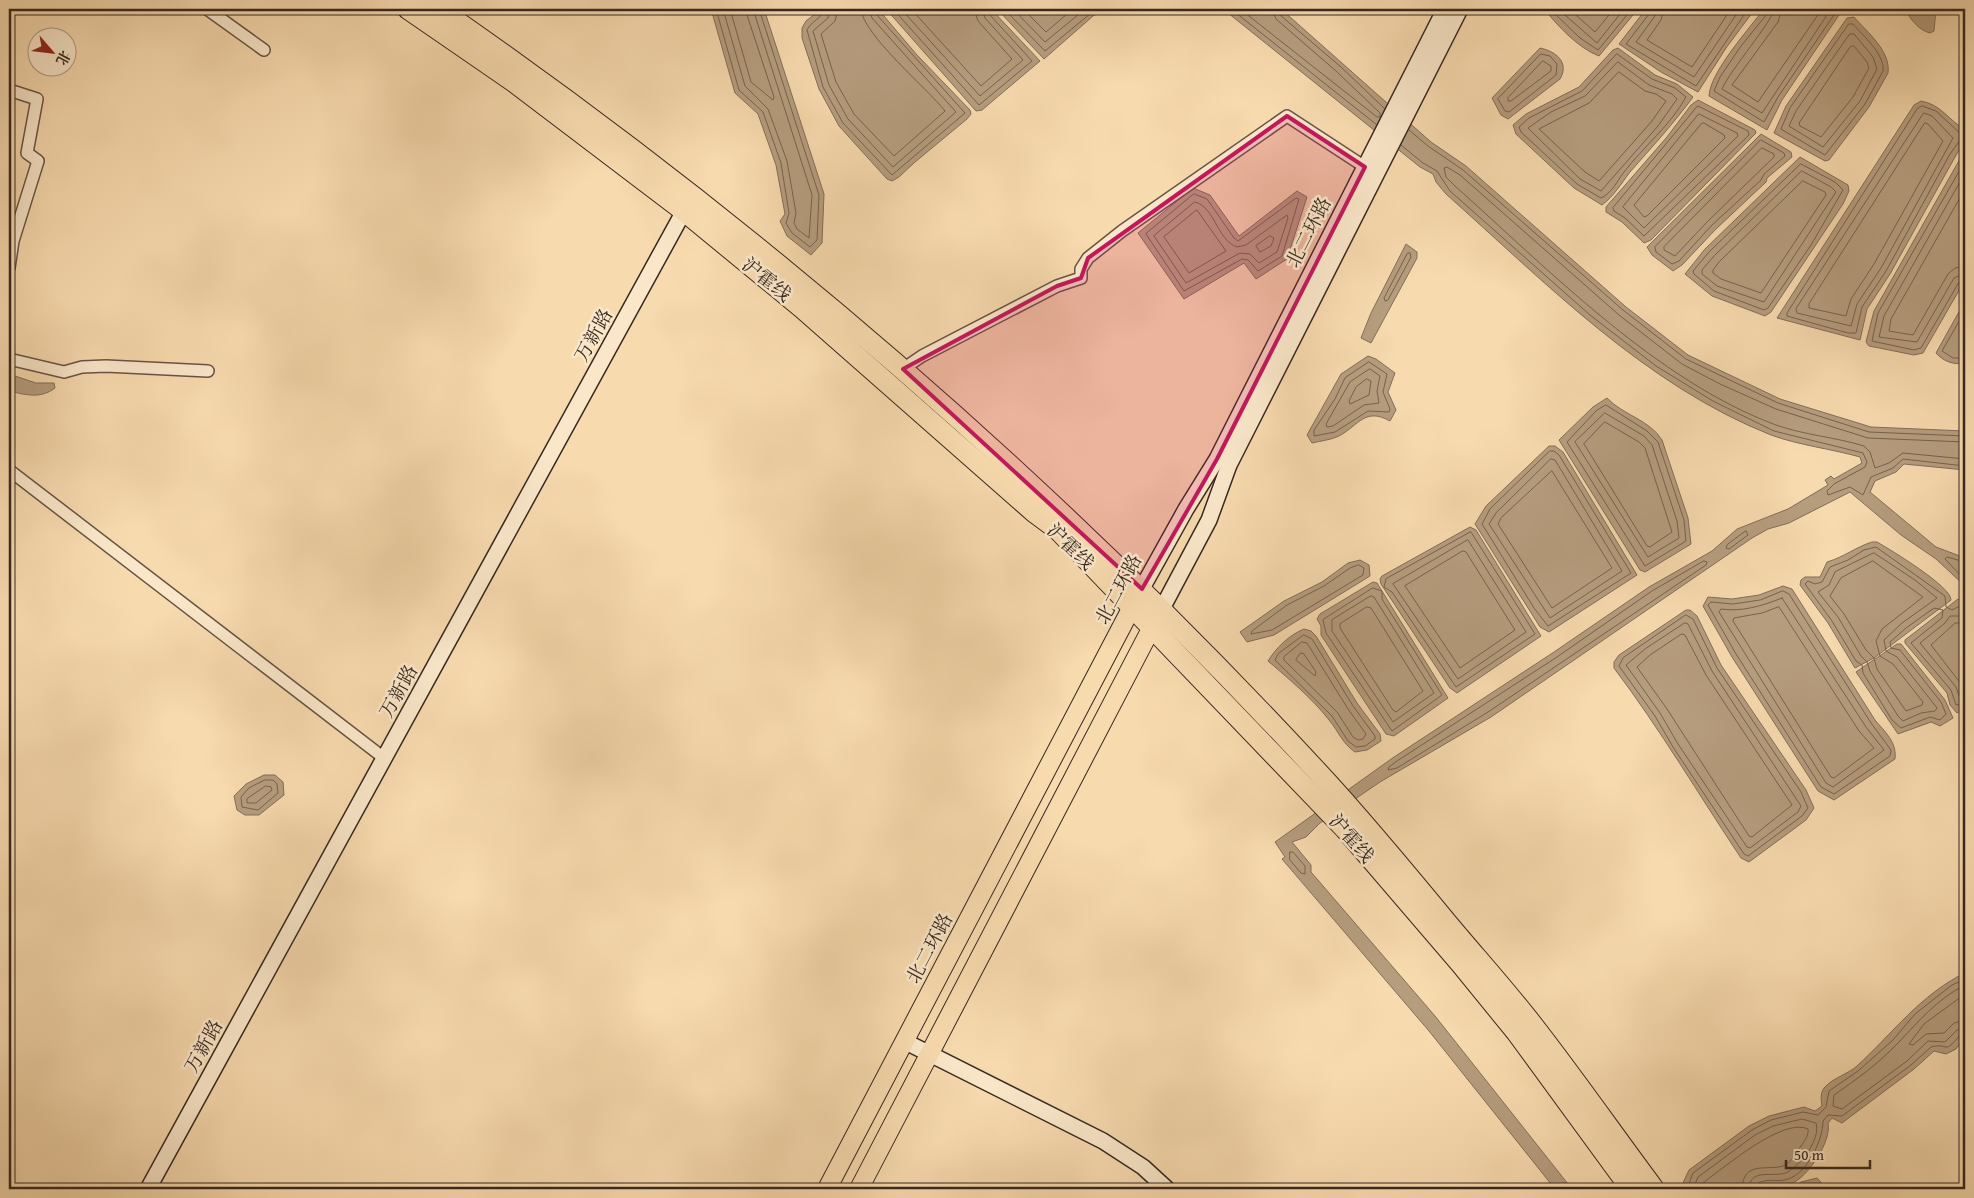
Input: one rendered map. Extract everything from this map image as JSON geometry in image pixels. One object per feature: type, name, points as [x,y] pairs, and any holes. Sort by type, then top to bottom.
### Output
[{"type":"highway","name":"沪霍线","points":[[408,9],[514,82],[684,211],[802,308],[1035,513],[1058,530],[1132,607],[1157,618],[1361,820],[1530,1021],[1654,1189]]},
{"type":"highway","name":"沪霍线","points":[[439,9],[525,68],[645,157],[903,369],[1019,472],[1142,589],[1157,618],[1460,962],[1517,1033],[1631,1189]]},
{"type":"main road","name":"北二环路","points":[[827,1189],[1132,607]]},
{"type":"main road","name":"北二环路","points":[[859,1189],[1157,618]]},
{"type":"street","points":[[207,9],[264,50]]},
{"type":"street","name":"北二环路","points":[[1410,93],[1445,9]]},
{"type":"street","name":"北二环路","points":[[1132,607],[1186,509],[1217,459],[1410,93],[1460,9]]},
{"type":"street","points":[[9,90],[37,99],[27,153],[38,161],[13,241],[9,268]]},
{"type":"street","points":[[903,369],[922,356],[1057,286],[1080,278],[1081,269],[1088,258],[1122,231],[1288,116],[1372,163]]},
{"type":"street","name":"北二环路","points":[[1157,618],[1209,520],[1229,465],[1372,163]]},
{"type":"street","name":"万新路","points":[[148,1189],[684,211]]},
{"type":"street","points":[[9,359],[36,367],[64,372],[82,367],[106,366],[208,371]]},
{"type":"street","points":[[9,470],[384,758]]},
{"type":"street","points":[[904,1041],[1103,1141],[1143,1167],[1167,1189]]},
{"type":"highlighted area","points":[[1287,116],[1365,167],[1217,459],[1142,589],[903,369],[1057,286],[1081,278],[1088,258]]},
{"type":"water","points":[[711,9],[764,9],[824,194],[822,243],[811,255],[787,236],[780,221],[785,214],[776,165],[758,114],[735,93]]},
{"type":"water","points":[[821,9],[878,9],[917,55],[970,110],[971,114],[967,119],[892,181],[887,179],[839,126],[819,89],[802,38],[802,28],[806,21]]},
{"type":"water","points":[[886,9],[991,9],[1040,61],[982,110],[976,111]]},
{"type":"water","points":[[997,9],[1105,9],[1093,16],[1044,59]]},
{"type":"water","points":[[1223,9],[1281,9],[1431,142],[1466,166],[1626,307],[1688,355],[1780,399],[1871,427],[1965,431],[1965,470],[1904,464],[1896,472],[1875,481],[1870,492],[1936,547],[1965,558],[1965,586],[1936,559],[1901,535],[1850,492],[1789,523],[1768,529],[1752,538],[1491,717],[1380,782],[1320,823],[1306,837],[1292,842],[1311,865],[1311,872],[1435,1016],[1572,1189],[1555,1189],[1429,1031],[1282,859],[1285,857],[1275,842],[1394,757],[1649,587],[1712,551],[1737,529],[1788,509],[1828,485],[1825,480],[1831,476],[1834,479],[1862,463],[1860,457],[1771,435],[1725,414],[1681,389],[1639,360],[1599,329],[1521,262],[1446,194],[1436,182],[1433,174],[1420,167]]},
{"type":"water","points":[[1544,9],[1638,9],[1599,56],[1576,42]]},
{"type":"water","points":[[1646,9],[1755,9],[1726,48],[1698,92],[1661,72],[1619,44]]},
{"type":"water","points":[[1764,9],[1843,9],[1782,100],[1767,130],[1709,96],[1711,86],[1723,63]]},
{"type":"water","points":[[1904,9],[1936,9],[1934,31],[1926,32],[1915,24]]},
{"type":"water","points":[[1854,17],[1882,50],[1886,57],[1888,73],[1869,107],[1829,160],[1825,161],[1774,133],[1786,106],[1847,18]]},
{"type":"water","points":[[1540,48],[1546,49],[1559,58],[1562,63],[1563,73],[1560,79],[1508,119],[1501,115],[1492,98]]},
{"type":"water","points":[[1618,48],[1655,75],[1677,84],[1693,97],[1614,194],[1602,205],[1574,188],[1516,134],[1513,125],[1526,114],[1579,87],[1613,50]]},
{"type":"water","points":[[1698,100],[1755,130],[1756,133],[1651,240],[1644,243],[1622,222],[1606,212],[1606,207],[1667,137],[1691,105]]},
{"type":"water","points":[[1921,101],[1934,105],[1965,130],[1965,139],[1890,274],[1867,309],[1860,340],[1777,318],[1914,105]]},
{"type":"water","points":[[1761,134],[1791,152],[1792,157],[1767,178],[1766,182],[1716,229],[1682,265],[1673,271],[1652,255],[1647,247]]},
{"type":"water","points":[[1965,150],[1965,280],[1923,353],[1914,355],[1869,346],[1866,342],[1874,311]]},
{"type":"water","points":[[1800,157],[1848,185],[1849,191],[1843,204],[1771,312],[1765,316],[1712,296],[1685,274],[1705,249]]},
{"type":"water","points":[[1193,188],[1210,195],[1239,236],[1297,191],[1307,197],[1287,259],[1256,279],[1244,263],[1184,299],[1138,233]]},
{"type":"water","points":[[1406,244],[1417,252],[1417,258],[1371,343],[1361,338],[1371,313]]},
{"type":"water","points":[[1965,301],[1965,363],[1957,364],[1942,359],[1936,353]]},
{"type":"water","points":[[1368,356],[1376,359],[1395,373],[1388,392],[1396,410],[1390,421],[1381,417],[1368,417],[1339,436],[1312,443],[1307,435],[1341,374]]},
{"type":"water","points":[[9,374],[36,383],[54,383],[55,388],[39,395],[27,395],[9,391]]},
{"type":"water","points":[[1607,398],[1613,404],[1651,427],[1662,440],[1688,518],[1691,544],[1645,572],[1640,570],[1559,440],[1593,407]]},
{"type":"water","points":[[1549,446],[1555,446],[1563,452],[1637,575],[1549,632],[1540,627],[1475,524],[1486,506]]},
{"type":"water","points":[[1470,527],[1476,530],[1541,636],[1457,693],[1450,688],[1381,584],[1380,579],[1382,576]]},
{"type":"water","points":[[1872,542],[1877,542],[1920,569],[1949,594],[1951,600],[1874,658],[1855,668],[1828,623],[1800,585],[1801,580],[1805,577],[1820,577],[1827,562]]},
{"type":"water","points":[[1360,560],[1369,565],[1370,576],[1274,635],[1247,642],[1240,632],[1284,601],[1322,582],[1348,563]]},
{"type":"water","points":[[1373,582],[1377,583],[1448,698],[1394,736],[1386,734],[1321,635],[1321,626],[1317,619],[1320,614]]},
{"type":"water","points":[[1783,586],[1792,589],[1875,720],[1890,738],[1894,747],[1895,759],[1834,800],[1818,791],[1732,657],[1703,606],[1708,597],[1732,599],[1759,595]]},
{"type":"water","points":[[1958,599],[1965,606],[1965,707],[1957,713],[1950,705],[1947,693],[1905,643],[1905,640]]},
{"type":"water","points":[[1686,610],[1690,610],[1697,616],[1721,665],[1806,790],[1814,808],[1806,820],[1749,862],[1741,858],[1663,738],[1614,668],[1614,662],[1619,655]]},
{"type":"water","points":[[1304,629],[1311,631],[1316,636],[1357,703],[1380,734],[1381,741],[1367,750],[1355,752],[1351,749],[1315,704],[1268,661],[1283,642]]},
{"type":"water","points":[[1897,644],[1901,644],[1945,700],[1953,718],[1940,726],[1931,722],[1898,734],[1856,672]]},
{"type":"water","points":[[264,775],[275,775],[283,782],[284,795],[259,815],[245,815],[237,810],[234,796],[246,784]]},
{"type":"water","points":[[1965,973],[1965,1036],[1956,1049],[1946,1054],[1934,1051],[1914,1069],[1842,1123],[1832,1118],[1828,1123],[1828,1131],[1823,1148],[1805,1174],[1798,1180],[1787,1185],[1765,1186],[1756,1189],[1683,1189],[1682,1185],[1689,1170],[1749,1126],[1769,1116],[1804,1107],[1815,1111],[1822,1106],[1823,1089],[1828,1084],[1857,1066],[1934,992]]},
{"type":"water","points":[[1817,1178],[1827,1189],[1791,1189],[1801,1182]]}]
